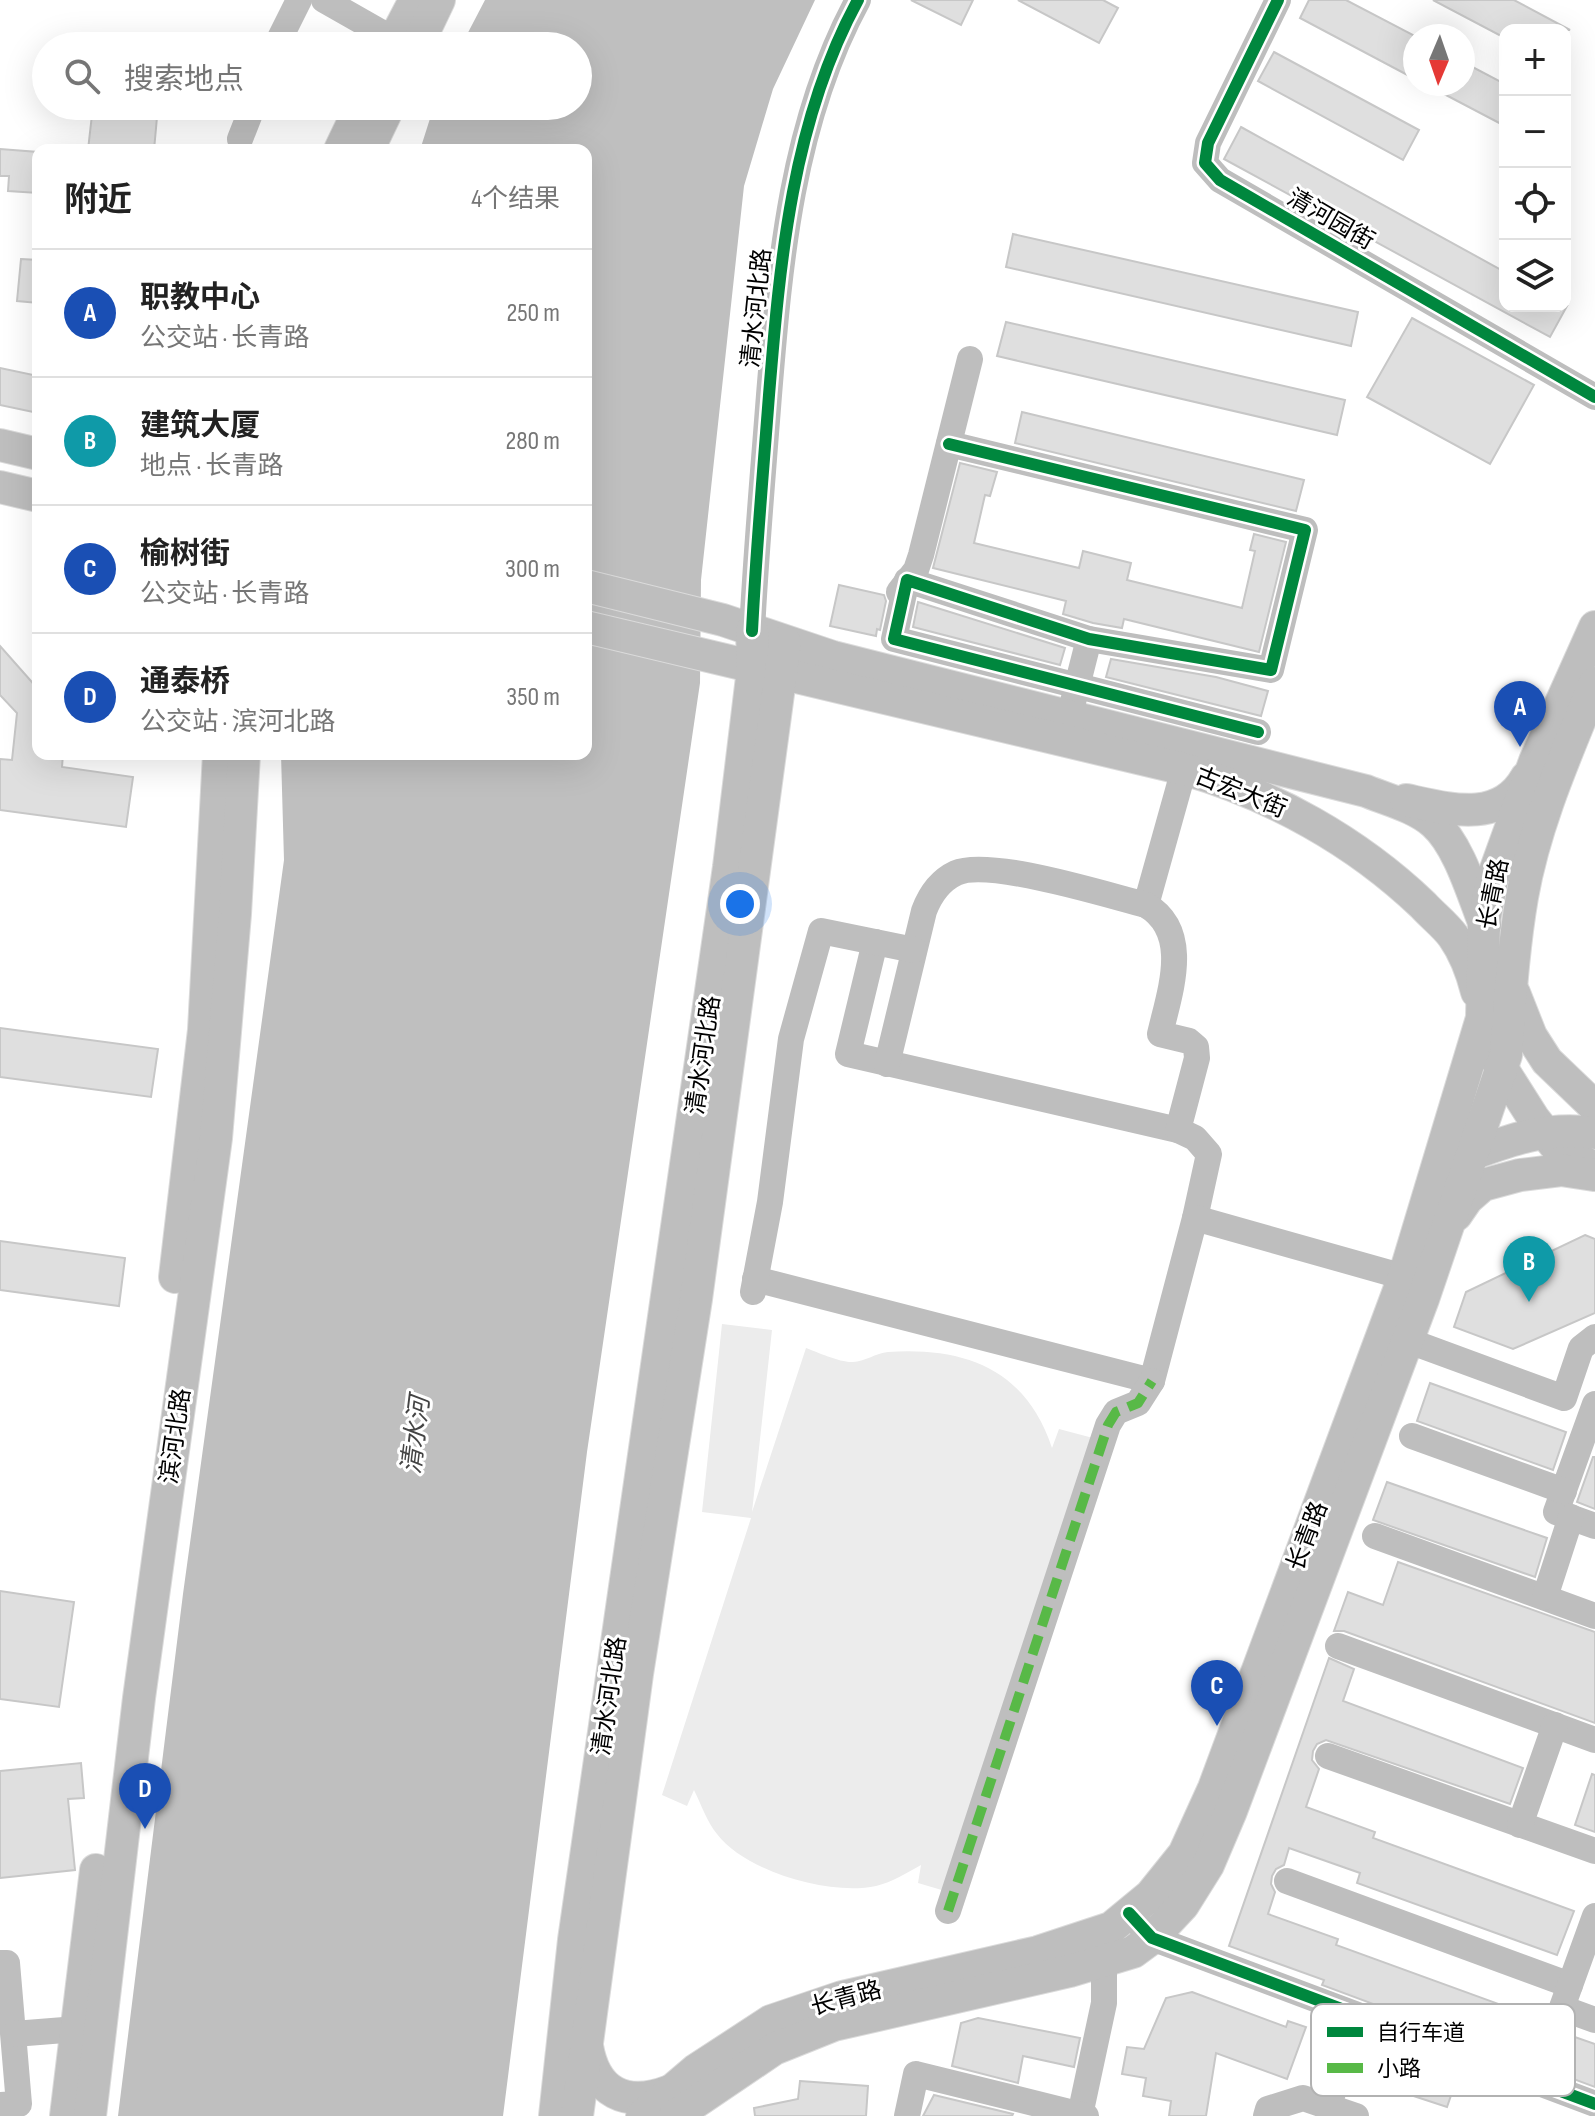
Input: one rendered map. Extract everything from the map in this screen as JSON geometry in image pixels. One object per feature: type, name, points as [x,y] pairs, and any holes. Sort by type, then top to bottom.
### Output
[{"type":"main road","points":[[406,32],[415,0]]},
{"type":"main road","points":[[412,32],[439,0]]},
{"type":"main road","points":[[343,144],[354,120]]},
{"type":"main road","points":[[371,144],[382,120]]},
{"type":"main road","points":[[0,445],[32,453]]},
{"type":"main road","points":[[0,487],[32,495]]},
{"type":"main road","name":"古宏大街","points":[[592,588],[737,626],[880,669],[1074,701],[1366,791],[1434,822],[1481,890]]},
{"type":"main road","name":"清水河北路","points":[[577,2116],[637,1674],[696,1299],[766,672],[737,626]]},
{"type":"main road","name":"长青路","points":[[642,2116],[674,2103],[774,2049],[834,2025],[1133,1952],[1152,1938],[1183,1905],[1208,1865],[1220,1838],[1395,1336],[1404,1277],[1482,1018],[1484,921],[1481,890],[1595,627]]},
{"type":"main road","name":"古宏大街","points":[[592,628],[1184,769],[1243,790],[1295,814],[1341,839],[1382,870],[1451,933],[1466,957],[1494,1057],[1501,1070],[1558,1149],[1595,1168]]},
{"type":"main road","name":"清水河北路","points":[[555,2116],[574,1940],[729,867],[766,672],[785,642]]},
{"type":"main road","name":"长青路","points":[[674,2103],[696,2070],[771,2021],[842,1997],[1038,1952],[1111,1928],[1151,1895],[1184,1854],[1214,1788],[1395,1336],[1448,1228],[1506,1055],[1522,894],[1560,770],[1595,683]]},
{"type":"main road","name":"滨河北路","points":[[90,2116],[88,2031],[204,1030],[219,760]]},
{"type":"main road","name":"滨河北路","points":[[66,2116],[88,2031],[139,1698],[216,1138],[235,914],[244,760]]},
{"type":"main road","points":[[1366,791],[1427,804],[1485,810],[1502,804],[1519,791],[1535,761]]},
{"type":"main road","points":[[1382,870],[1429,891],[1448,894],[1505,886],[1518,880],[1530,867]]},
{"type":"main road","points":[[1484,921],[1531,1036],[1547,1061],[1595,1107]]},
{"type":"main road","points":[[1427,1202],[1441,1177],[1458,1160],[1472,1154],[1515,1137],[1562,1129],[1595,1133]]},
{"type":"main road","points":[[1448,1228],[1467,1199],[1483,1185],[1520,1175],[1561,1170],[1595,1175]]},
{"type":"main road","points":[[587,2044],[590,2065],[598,2080],[610,2090],[629,2097],[674,2103]]},
{"type":"street","points":[[283,32],[299,0]]},
{"type":"street","points":[[324,0],[381,32]]},
{"type":"street","name":"清水河北路","points":[[737,626],[756,552],[778,289],[801,153],[820,87],[858,0]]},
{"type":"street","name":"清河园街","points":[[1278,0],[1208,143],[1205,163],[1220,180],[1595,397]]},
{"type":"street","points":[[240,139],[247,120]]},
{"type":"street","points":[[880,669],[897,595],[916,570],[921,555],[970,359]]},
{"type":"street","points":[[907,580],[1089,639],[1271,670],[1305,530],[949,444]]},
{"type":"street","points":[[907,580],[894,639],[1074,701],[1258,732]]},
{"type":"street","points":[[1074,701],[1089,639]]},
{"type":"street","points":[[1146,905],[1184,769]]},
{"type":"street","points":[[887,1064],[930,896],[956,873],[976,868],[1001,870],[1146,905],[1165,919],[1172,934],[1174,972],[1160,1034],[1189,1041],[1196,1047],[1197,1058],[1178,1130]]},
{"type":"street","points":[[914,950],[821,931],[791,1039],[770,1202],[754,1285],[1152,1381]]},
{"type":"street","points":[[875,942],[848,1054],[1178,1130],[1195,1138],[1209,1154],[1152,1381],[1138,1403],[1116,1412],[1108,1425],[948,1911]]},
{"type":"street","points":[[1195,1218],[1404,1277]]},
{"type":"street","points":[[1395,1336],[1564,1398],[1581,1348],[1595,1337]]},
{"type":"street","points":[[1545,1597],[1583,1521],[1556,1512],[1594,1408]]},
{"type":"street","points":[[1412,1436],[1564,1491]]},
{"type":"street","points":[[1375,1536],[1595,1616]]},
{"type":"street","points":[[1338,1646],[1595,1740]]},
{"type":"street","points":[[1520,1825],[1555,1725]]},
{"type":"street","points":[[1328,1756],[1595,1851]]},
{"type":"street","points":[[1287,1881],[1566,1996],[1595,2020]]},
{"type":"street","points":[[1129,1913],[1152,1938],[1328,2004]]},
{"type":"street","points":[[1563,2004],[1595,1916]]},
{"type":"street","points":[[907,2116],[916,2074],[1083,2115],[1104,2003],[1104,1961]]},
{"type":"street","points":[[0,1963],[7,1963],[19,2104],[0,2105]]},
{"type":"street","points":[[14,2034],[88,2031]]},
{"type":"street","points":[[1328,2107],[1332,2096]]},
{"type":"street","points":[[1573,2096],[1595,2104]]},
{"type":"street","points":[[1266,2116],[1268,2109],[1303,2098],[1356,2116]]},
{"type":"shaded area","points":[[722,1324],[772,1330],[752,1512],[806,1348],[848,1362],[888,1352],[916,1351],[967,1359],[989,1368],[1026,1399],[1041,1421],[1052,1448],[1059,1429],[1093,1438],[945,1891],[918,1883],[921,1865],[888,1882],[857,1888],[813,1884],[790,1878],[748,1860],[730,1848],[713,1829],[694,1790],[687,1806],[662,1795],[751,1518],[702,1512]]},
{"type":"water","name":"清水河","points":[[485,0],[815,0],[773,89],[744,186],[701,580],[700,683],[587,1452],[503,2116],[118,2116],[183,1594],[284,860],[281,760],[592,760],[592,144],[422,144],[430,120],[592,120],[592,32],[468,32]]},
{"type":"building","points":[[911,0],[973,0],[961,25]]},
{"type":"building","points":[[1018,0],[1103,0],[1118,8],[1099,43]]},
{"type":"building","points":[[1309,0],[1346,0],[1403,30],[1403,73],[1300,18]]},
{"type":"building","points":[[1433,0],[1514,0],[1559,24],[1499,24],[1499,35]]},
{"type":"building","points":[[1274,52],[1419,130],[1403,160],[1258,81]]},
{"type":"building","points":[[1475,68],[1499,81],[1499,123],[1448,96],[1475,96]]},
{"type":"building","points":[[91,120],[157,120],[155,144],[89,144]]},
{"type":"building","points":[[1241,127],[1499,269],[1499,309],[1224,159]]},
{"type":"building","points":[[0,149],[32,152],[32,193],[8,191],[9,176],[0,176]]},
{"type":"building","points":[[1013,234],[1358,312],[1351,346],[1006,267]]},
{"type":"building","points":[[21,259],[32,260],[32,302],[17,301]]},
{"type":"building","points":[[1504,312],[1564,312],[1550,337]]},
{"type":"building","points":[[1412,318],[1534,385],[1490,464],[1367,397]]},
{"type":"building","points":[[1006,322],[1345,400],[1337,435],[997,356]]},
{"type":"building","points":[[0,368],[32,375],[32,412],[0,405]]},
{"type":"building","points":[[1022,412],[1304,480],[1296,511],[1015,443]]},
{"type":"building","points":[[960,463],[997,472],[990,496],[985,495],[974,543],[1079,568],[1083,551],[1131,563],[1127,580],[1242,608],[1255,551],[1250,550],[1254,534],[1286,542],[1259,652],[1124,619],[1122,628],[1093,623],[1063,614],[1066,601],[933,568]]},
{"type":"building","points":[[839,585],[884,595],[886,601],[876,636],[830,626]]},
{"type":"building","points":[[918,602],[1065,648],[1060,665],[913,627]]},
{"type":"building","points":[[0,646],[32,682],[32,760],[63,760],[62,767],[133,777],[126,827],[0,810],[0,759],[12,760],[17,713],[0,695]]},
{"type":"building","points":[[1111,659],[1216,677],[1268,691],[1261,716],[1106,677]]},
{"type":"building","points":[[0,1028],[158,1049],[151,1097],[0,1077]]},
{"type":"building","points":[[1585,1235],[1595,1239],[1595,1313],[1513,1349],[1454,1327],[1466,1292]]},
{"type":"building","points":[[0,1241],[125,1258],[119,1306],[0,1290]]},
{"type":"building","points":[[1430,1383],[1566,1432],[1553,1470],[1417,1421]]},
{"type":"building","points":[[1595,1457],[1595,1509],[1577,1502]]},
{"type":"building","points":[[1387,1482],[1547,1538],[1535,1577],[1373,1520]]},
{"type":"building","points":[[1398,1562],[1595,1632],[1595,1723],[1344,1631],[1334,1631],[1348,1592],[1383,1605]]},
{"type":"building","points":[[0,1591],[74,1602],[59,1707],[0,1699]]},
{"type":"building","points":[[1329,1658],[1354,1669],[1343,1701],[1523,1768],[1510,1804],[1326,1740],[1317,1744],[1313,1751],[1312,1760],[1319,1769],[1306,1807],[1375,1832],[1373,1838],[1574,1911],[1557,1955],[1357,1883],[1360,1873],[1289,1848],[1284,1865],[1276,1869],[1272,1876],[1271,1884],[1275,1892],[1268,1914],[1338,1939],[1336,1945],[1498,2004],[1373,2004],[1322,1985],[1324,1980],[1229,1946]]},
{"type":"building","points":[[81,1763],[84,1798],[68,1799],[75,1870],[0,1878],[0,1771]]},
{"type":"building","points":[[1592,1774],[1595,1775],[1595,1832],[1575,1825]]},
{"type":"building","points":[[1192,1992],[1286,2027],[1288,2021],[1306,2027],[1287,2079],[1216,2053],[1206,2116],[1169,2116],[1171,2101],[1143,2096],[1146,2078],[1122,2074],[1127,2047],[1144,2049],[1166,1998]]},
{"type":"building","points":[[978,2018],[1080,2038],[1074,2067],[1023,2056],[1018,2083],[952,2066],[961,2023]]},
{"type":"building","points":[[1575,2037],[1595,2044],[1595,2087],[1575,2080]]},
{"type":"building","points":[[800,2081],[868,2086],[866,2116],[755,2116],[754,2108],[798,2099]]},
{"type":"building","points":[[934,2095],[1013,2114],[923,2116]]},
{"type":"building","points":[[1414,2096],[1451,2096],[1447,2107]]},
{"type":"marked path","points":[[948,1911],[1108,1425],[1116,1412],[1138,1403],[1152,1381]]},
{"type":"cycle path","points":[[752,631],[773,345],[793,193],[818,94],[858,0]]},
{"type":"cycle path","points":[[1278,0],[1208,143],[1205,163],[1220,180],[1595,397]]},
{"type":"cycle path","points":[[949,444],[1305,530],[1271,670],[1089,639],[907,580],[894,639],[1258,732]]},
{"type":"cycle path","points":[[1129,1913],[1152,1938],[1328,2004]]},
{"type":"cycle path","points":[[1574,2096],[1595,2104]]},
{"type":"place","name":"职教中心","points":[[1520,747]]},
{"type":"place","name":"建筑大厦","points":[[1529,1302]]},
{"type":"place","name":"榆树街","points":[[1217,1726]]},
{"type":"place","name":"通泰桥","points":[[145,1829]]}]
